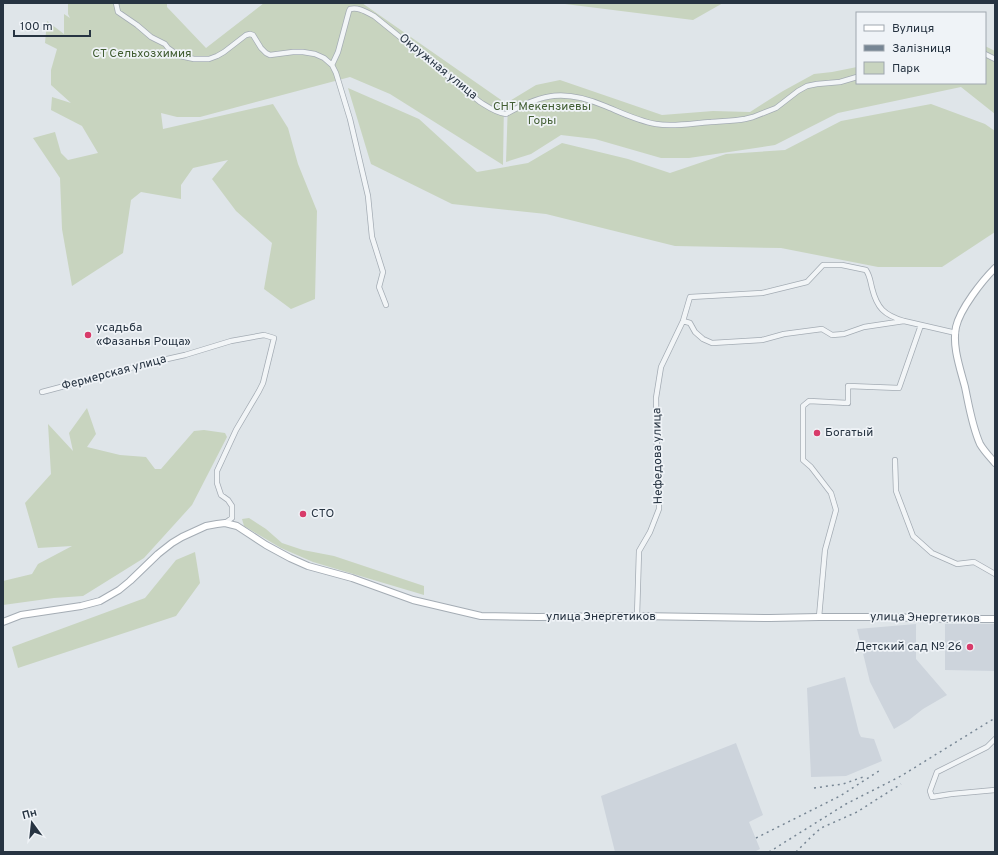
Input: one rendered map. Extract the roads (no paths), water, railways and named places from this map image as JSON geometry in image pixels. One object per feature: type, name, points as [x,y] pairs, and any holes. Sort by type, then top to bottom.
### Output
[{"type":"main road","points":[[995,268],[962,312],[956,325],[956,345],[958,358],[974,426],[981,445],[995,463]]},
{"type":"main road","points":[[3,622],[20,615],[81,606],[100,601],[119,590],[158,554],[177,540],[206,526],[226,523]]},
{"type":"main road","name":"улица Энергетиков","points":[[226,523],[237,526],[266,546],[308,566],[352,578],[413,600],[481,616],[770,618],[887,617],[995,619]]},
{"type":"street","points":[[116,3],[118,12],[137,25],[151,38],[165,44],[175,53],[187,58],[201,60],[217,56],[246,35],[250,34],[253,35],[261,48],[270,55],[303,52],[315,54],[324,58],[332,65],[336,73],[350,119],[368,196],[372,237],[382,272],[379,287],[386,306]]},
{"type":"street","name":"Окружная улица","points":[[332,65],[338,52],[349,11],[350,9],[354,8],[360,9],[374,16],[480,102],[502,114],[506,114],[529,102],[552,95],[563,95],[591,100],[633,118],[656,124],[682,125],[745,120],[776,108],[807,86],[840,82],[856,77]]},
{"type":"street","points":[[986,54],[995,59]]},
{"type":"street","name":"Нефедова улица","points":[[637,616],[639,551],[650,532],[659,509],[656,398],[661,367],[683,321],[690,297],[762,293],[807,282],[823,265],[842,265],[866,270],[870,276],[875,299],[879,306],[886,314],[904,321]]},
{"type":"street","points":[[683,321],[690,323],[695,332],[703,339],[712,343],[762,340],[784,334],[822,329],[832,334],[844,334],[864,326],[904,321],[956,333]]},
{"type":"street","points":[[819,617],[825,550],[836,510],[831,493],[804,460],[803,406],[809,401],[848,403],[848,386],[899,388],[921,325]]},
{"type":"street","name":"Фермерская улица","points":[[42,392],[110,375],[136,366],[185,355],[231,341],[264,335],[274,338],[263,383],[236,430],[217,471],[217,483],[221,495],[228,500],[232,506],[232,518],[226,523]]},
{"type":"street","points":[[895,460],[896,491],[913,536],[932,553],[957,564],[974,562],[995,574]]},
{"type":"street","points":[[995,739],[987,746],[937,772],[930,791],[932,797],[995,790]]},
{"type":"railway","points":[[769,852],[846,804],[901,776],[995,718]]},
{"type":"railway","points":[[756,838],[840,796],[882,769]]},
{"type":"railway","points":[[814,788],[843,784],[866,776]]},
{"type":"railway","points":[[796,852],[821,828],[857,812],[901,784]]},
{"type":"place","name":"усадьба «Фазанья Роща»","points":[[88,335]]},
{"type":"place","name":"Богатый","points":[[817,433]]},
{"type":"place","name":"СТО","points":[[303,514]]},
{"type":"place","name":"Детский сад № 26","points":[[970,647]]},
{"type":"park label","name":"СТ Сельхозхимия","points":[[142,54]]},
{"type":"park label","name":"СНТ Мекензиевы Горы","points":[[542,114]]}]
